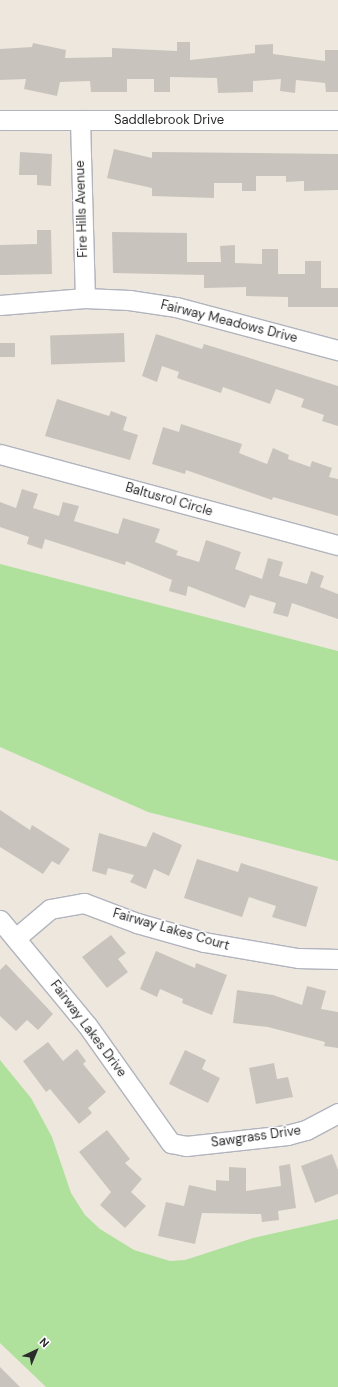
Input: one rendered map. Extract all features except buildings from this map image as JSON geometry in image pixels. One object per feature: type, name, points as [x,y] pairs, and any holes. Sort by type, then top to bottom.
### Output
[{"type":"street","name":"Saddlebrook Drive","points":[[0,120],[338,120]]},
{"type":"street","name":"Fire Hills Avenue","points":[[80,120],[85,298]]},
{"type":"street","name":"Fairway Meadows Drive","points":[[0,305],[85,298],[176,307],[338,350]]},
{"type":"street","name":"Baltusrol Circle","points":[[0,454],[338,545]]},
{"type":"street","name":"Fairway Lakes Court","points":[[17,937],[50,908],[84,903],[138,923],[204,942],[298,958],[338,959]]},
{"type":"street","name":"Fairway Lakes Drive","points":[[0,920],[17,937],[87,1025],[171,1143]]},
{"type":"street","name":"Sawgrass Drive","points":[[171,1143],[186,1146],[287,1135],[306,1130],[338,1113]]},
{"type":"green space","points":[[0,564],[338,651],[338,861],[148,812],[0,747]]},
{"type":"green space","points":[[0,1060],[31,1098],[52,1137],[71,1193],[85,1215],[100,1229],[134,1250],[170,1261],[185,1260],[253,1238],[338,1219],[338,1387],[46,1387],[0,1343]]}]
